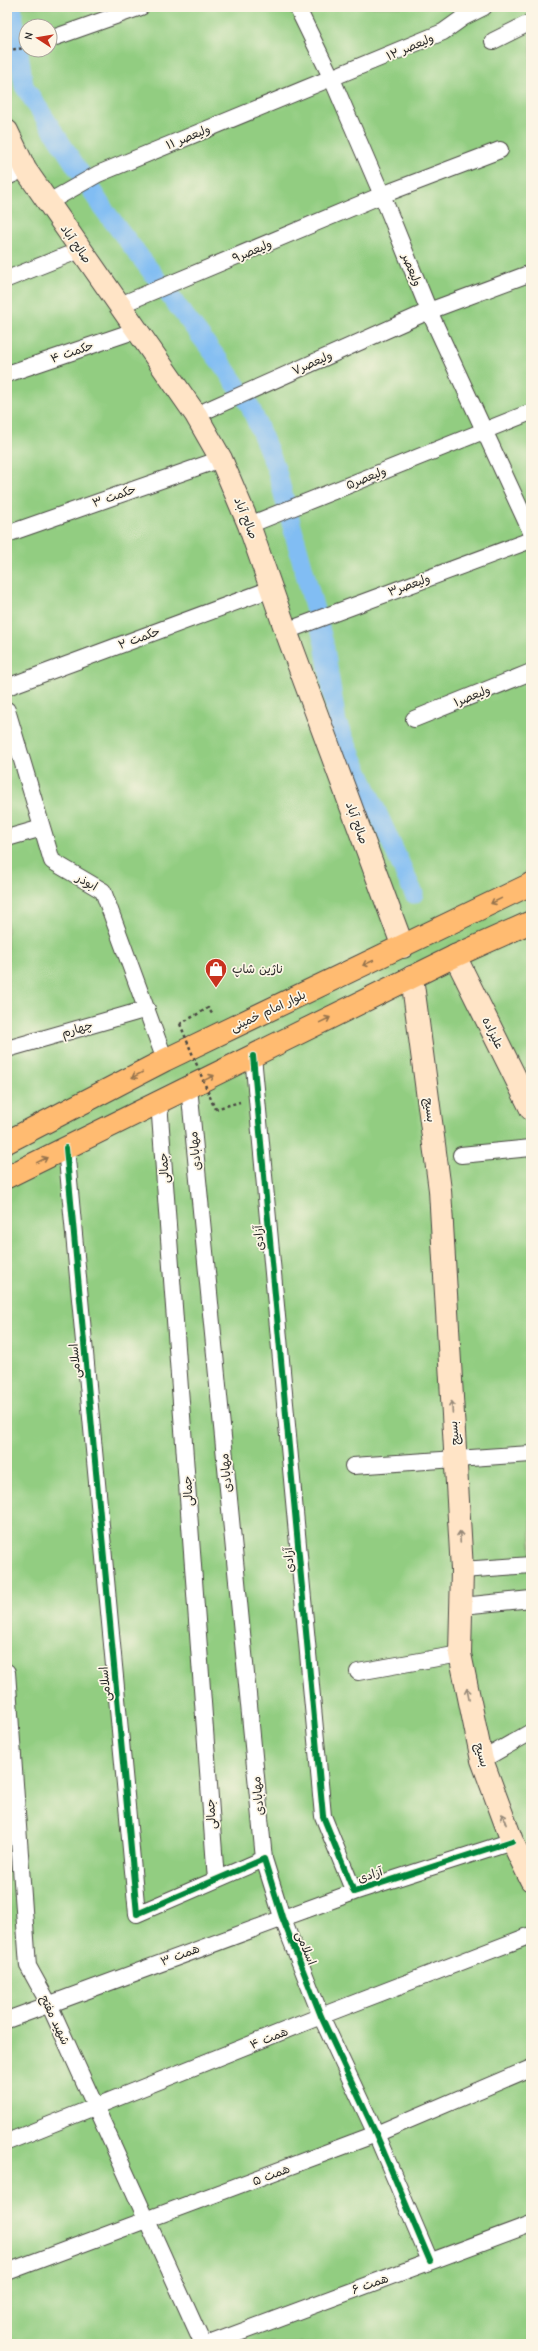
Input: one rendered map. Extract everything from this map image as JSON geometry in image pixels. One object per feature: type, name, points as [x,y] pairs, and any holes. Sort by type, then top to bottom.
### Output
[{"type":"main road","name":"بلوار امام خمینی","points":[[7,1142],[165,1060],[403,947],[531,884]]},
{"type":"main road","points":[[7,1177],[455,956],[531,922]]},
{"type":"street","points":[[58,36],[141,7]]},
{"type":"street","name":"ولیعصر","points":[[297,7],[332,79],[382,195],[429,311],[531,532]]},
{"type":"street","name":"ولیعصر ۱۲","points":[[332,79],[443,32],[464,17],[484,7]]},
{"type":"street","points":[[493,41],[531,22]]},
{"type":"street","name":"ولیعصر ۱۱","points":[[48,203],[98,174],[332,79]]},
{"type":"street","name":"صالح آباد","points":[[7,131],[16,173],[48,203],[196,415],[221,459],[249,525],[286,631],[403,947]]},
{"type":"street","name":"ولیعصر۹","points":[[120,306],[178,283],[382,195],[500,150]]},
{"type":"street","points":[[7,279],[80,250]]},
{"type":"street","name":"ولیعصر۷","points":[[196,415],[429,311],[531,273]]},
{"type":"street","name":"حکمت ۴","points":[[7,374],[137,330]]},
{"type":"street","name":"ولیعصر۵","points":[[249,525],[531,412]]},
{"type":"street","name":"حکمت ۳","points":[[7,534],[221,459]]},
{"type":"street","name":"ولیعصر۳","points":[[286,631],[531,540]]},
{"type":"street","name":"حکمت ۲","points":[[7,687],[271,589]]},
{"type":"street","name":"ولیعصر۱","points":[[414,719],[531,672]]},
{"type":"street","name":"ابوذر","points":[[7,710],[52,861],[103,891],[165,1060]]},
{"type":"street","points":[[7,838],[42,828]]},
{"type":"street","name":"علیزاده","points":[[455,956],[531,1109]]},
{"type":"street","name":"بسیج","points":[[412,977],[440,1190],[462,1570],[460,1654],[482,1760],[512,1841],[529,1872]]},
{"type":"street","name":"چهارم","points":[[7,1049],[147,1009]]},
{"type":"street","name":"آزادی","points":[[253,1056],[323,1816],[354,1892],[512,1841]]},
{"type":"street","name":"مهابادی","points":[[189,1087],[264,1859]]},
{"type":"street","name":"جمالی","points":[[160,1102],[216,1880]]},
{"type":"street","name":"اسلامی","points":[[66,1148],[137,1914],[264,1859],[282,1917],[321,2016],[376,2134],[430,2261]]},
{"type":"street","points":[[461,1155],[531,1148]]},
{"type":"street","points":[[354,1466],[531,1454]]},
{"type":"street","points":[[462,1570],[531,1565]]},
{"type":"street","points":[[462,1606],[531,1599]]},
{"type":"street","points":[[358,1672],[460,1654]]},
{"type":"street","name":"شهید مفتح","points":[[7,1672],[13,1838],[28,1966],[49,2004],[94,2109],[148,2221],[203,2344]]},
{"type":"street","points":[[482,1760],[531,1732]]},
{"type":"street","name":"همت ۳","points":[[7,2020],[282,1917],[354,1892]]},
{"type":"street","name":"همت ۴","points":[[7,2142],[94,2109],[321,2016],[531,1935]]},
{"type":"street","name":"همت ۵","points":[[7,2272],[148,2221],[376,2134],[531,2068]]},
{"type":"street","name":"همت ۶","points":[[209,2344],[531,2224]]},
{"type":"path","points":[[7,50],[18,49]]},
{"type":"path","points":[[208,1008],[180,1024],[215,1109],[242,1101]]},
{"type":"green space","points":[[7,7],[531,7],[531,2344],[7,2344]]},
{"type":"waterway","points":[[12,7],[24,86],[105,211],[224,367],[249,404],[276,468],[324,643],[337,723],[414,894]]},
{"type":"cycle path","points":[[253,1056],[323,1816],[354,1892],[512,1841]]},
{"type":"cycle path","points":[[66,1148],[137,1914],[264,1859],[282,1917],[321,2016],[376,2134],[430,2261]]},
{"type":"place","name":"ناژین شاپ","points":[[216,988]]}]
